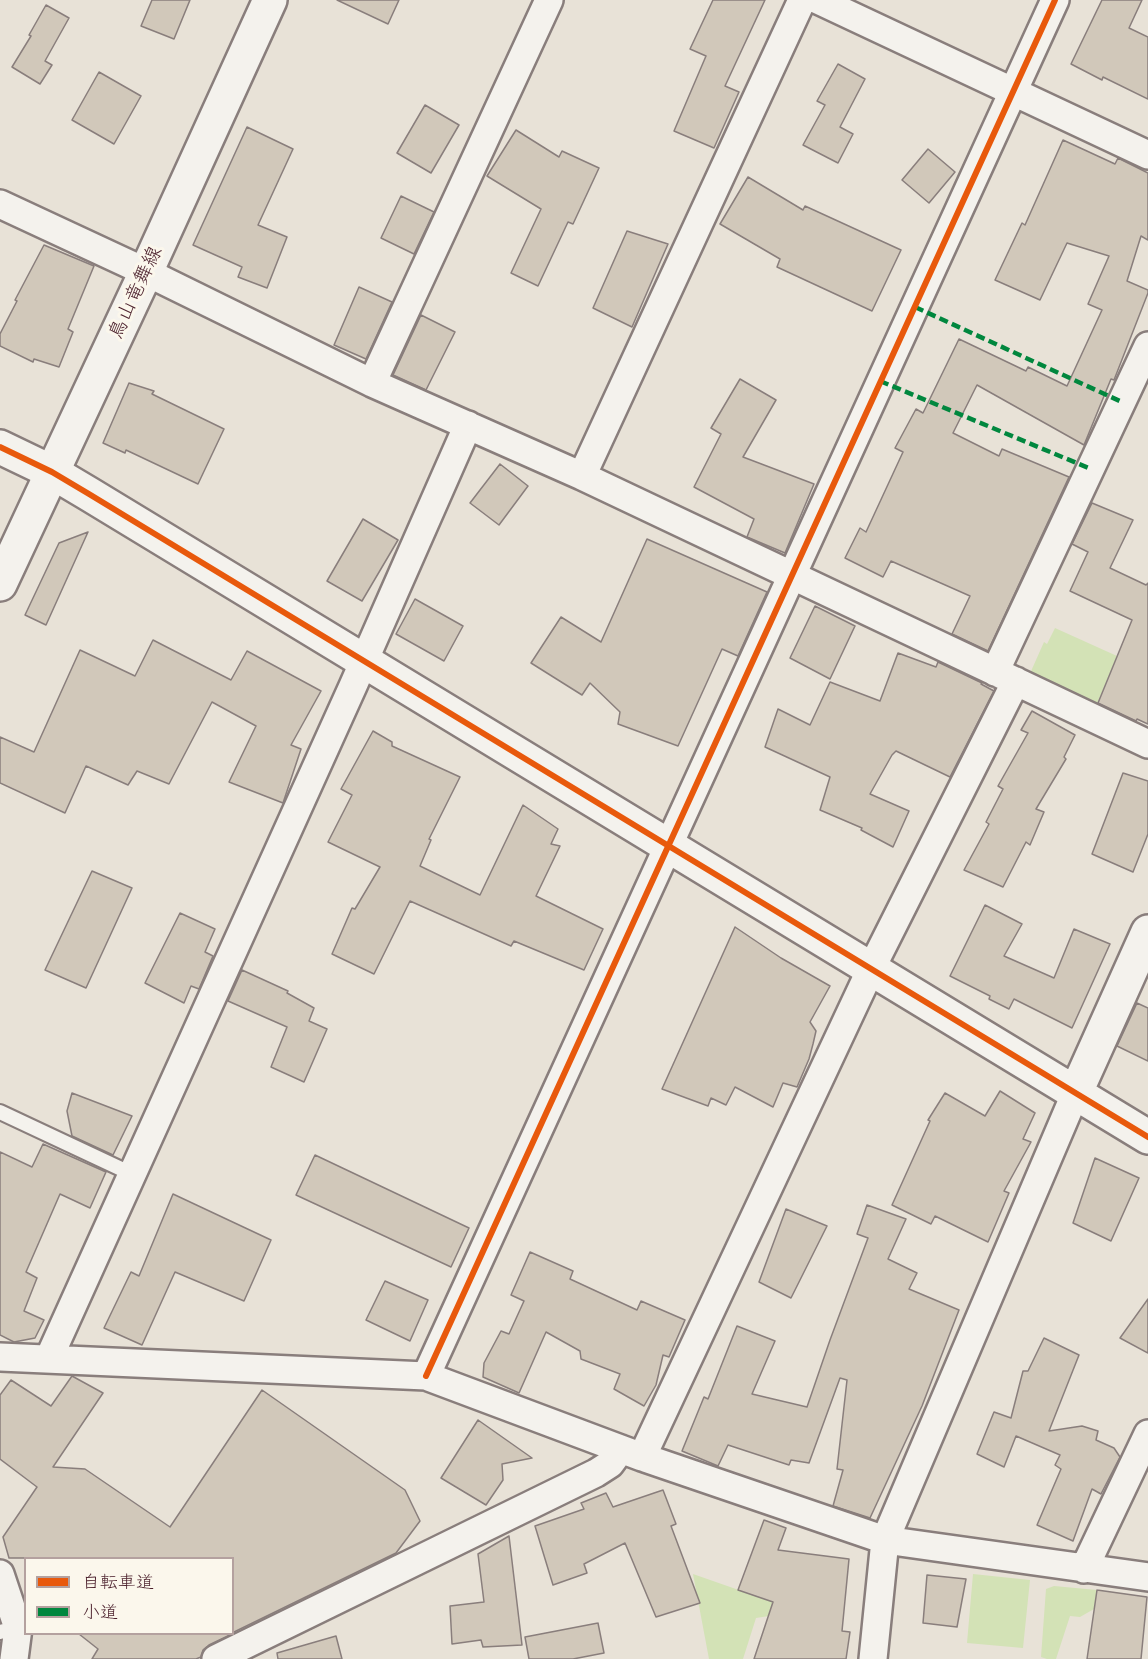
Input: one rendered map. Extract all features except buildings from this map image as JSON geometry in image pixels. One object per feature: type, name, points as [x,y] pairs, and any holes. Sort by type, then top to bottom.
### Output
[{"type":"street","name":"鳥山竜舞線","points":[[0,584],[270,0]]},
{"type":"street","points":[[372,383],[549,0]]},
{"type":"street","points":[[582,476],[802,0]]},
{"type":"street","points":[[818,0],[1148,155]]},
{"type":"street","points":[[426,1376],[1055,0]]},
{"type":"street","points":[[0,204],[146,272],[372,383],[582,476],[1148,744]]},
{"type":"street","points":[[216,1659],[596,1473],[632,1453],[871,969],[1006,677],[1148,346]]},
{"type":"street","points":[[49,1358],[468,425]]},
{"type":"street","points":[[0,447],[52,472],[1148,1137]]},
{"type":"street","points":[[873,1659],[885,1540],[1076,1092],[1148,932]]},
{"type":"street","points":[[0,1357],[426,1376],[632,1453],[885,1540],[1148,1577]]},
{"type":"street","points":[[1084,1569],[1148,1434]]},
{"type":"street","points":[[0,1574],[14,1659]]},
{"type":"lane","points":[[0,1112],[132,1174]]},
{"type":"green space","points":[[1055,628],[1117,656],[1094,711],[1028,678],[1044,642],[1047,644]]},
{"type":"green space","points":[[693,1574],[773,1602],[769,1616],[756,1618],[743,1659],[709,1659]]},
{"type":"green space","points":[[973,1574],[1030,1580],[1023,1648],[967,1643]]},
{"type":"green space","points":[[1054,1586],[1097,1590],[1094,1609],[1080,1617],[1070,1616],[1056,1659],[1047,1659],[1041,1657],[1046,1589]]},
{"type":"marked path","points":[[915,307],[1122,402]]},
{"type":"marked path","points":[[880,381],[1091,469]]},
{"type":"cycle path","points":[[426,1376],[1055,0]]},
{"type":"cycle path","points":[[0,447],[52,472],[89,494],[1148,1137]]}]
